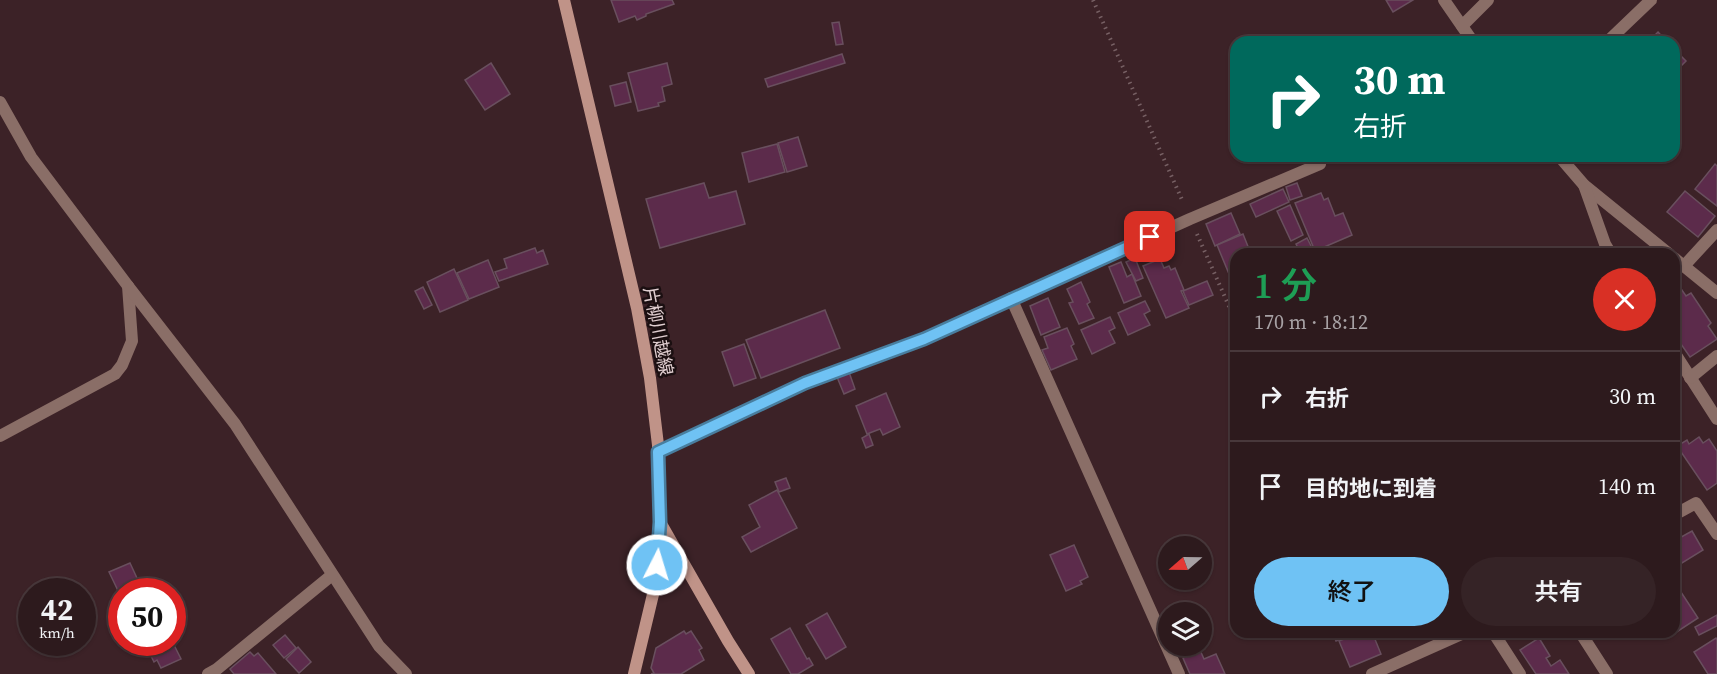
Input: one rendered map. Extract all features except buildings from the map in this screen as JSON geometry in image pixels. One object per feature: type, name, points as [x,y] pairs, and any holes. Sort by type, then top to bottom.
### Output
[{"type":"main road","name":"片柳川越線","points":[[564,0],[637,308],[650,378],[658,452],[660,522],[655,586],[634,674]]},
{"type":"main road","points":[[660,522],[749,674]]},
{"type":"street","points":[[1444,0],[1469,36]]},
{"type":"street","points":[[1462,26],[1488,0]]},
{"type":"street","points":[[1613,36],[1651,0]]},
{"type":"street","points":[[0,102],[31,157],[235,424],[379,646],[406,674]]},
{"type":"street","points":[[1564,162],[1584,185],[1662,248]]},
{"type":"street","points":[[658,452],[805,383],[924,339],[1011,298],[1320,164]]},
{"type":"street","points":[[1584,185],[1607,248]]},
{"type":"street","points":[[1680,261],[1717,230]]},
{"type":"street","points":[[1680,263],[1717,293]]},
{"type":"street","points":[[0,436],[115,374],[122,365],[132,341],[128,286]]},
{"type":"street","points":[[1011,298],[1179,674]]},
{"type":"street","points":[[1690,378],[1717,356]]},
{"type":"street","points":[[1680,362],[1717,419]]},
{"type":"street","points":[[1680,512],[1696,503],[1717,534]]},
{"type":"street","points":[[208,674],[332,575]]},
{"type":"street","points":[[1372,674],[1453,638]]},
{"type":"street","points":[[1497,638],[1520,674]]},
{"type":"street","points":[[1584,638],[1607,674]]},
{"type":"path","points":[[1093,0],[1230,309]]},
{"type":"route","points":[[657,565],[660,522],[658,452],[805,383],[924,339],[1150,237]]}]
